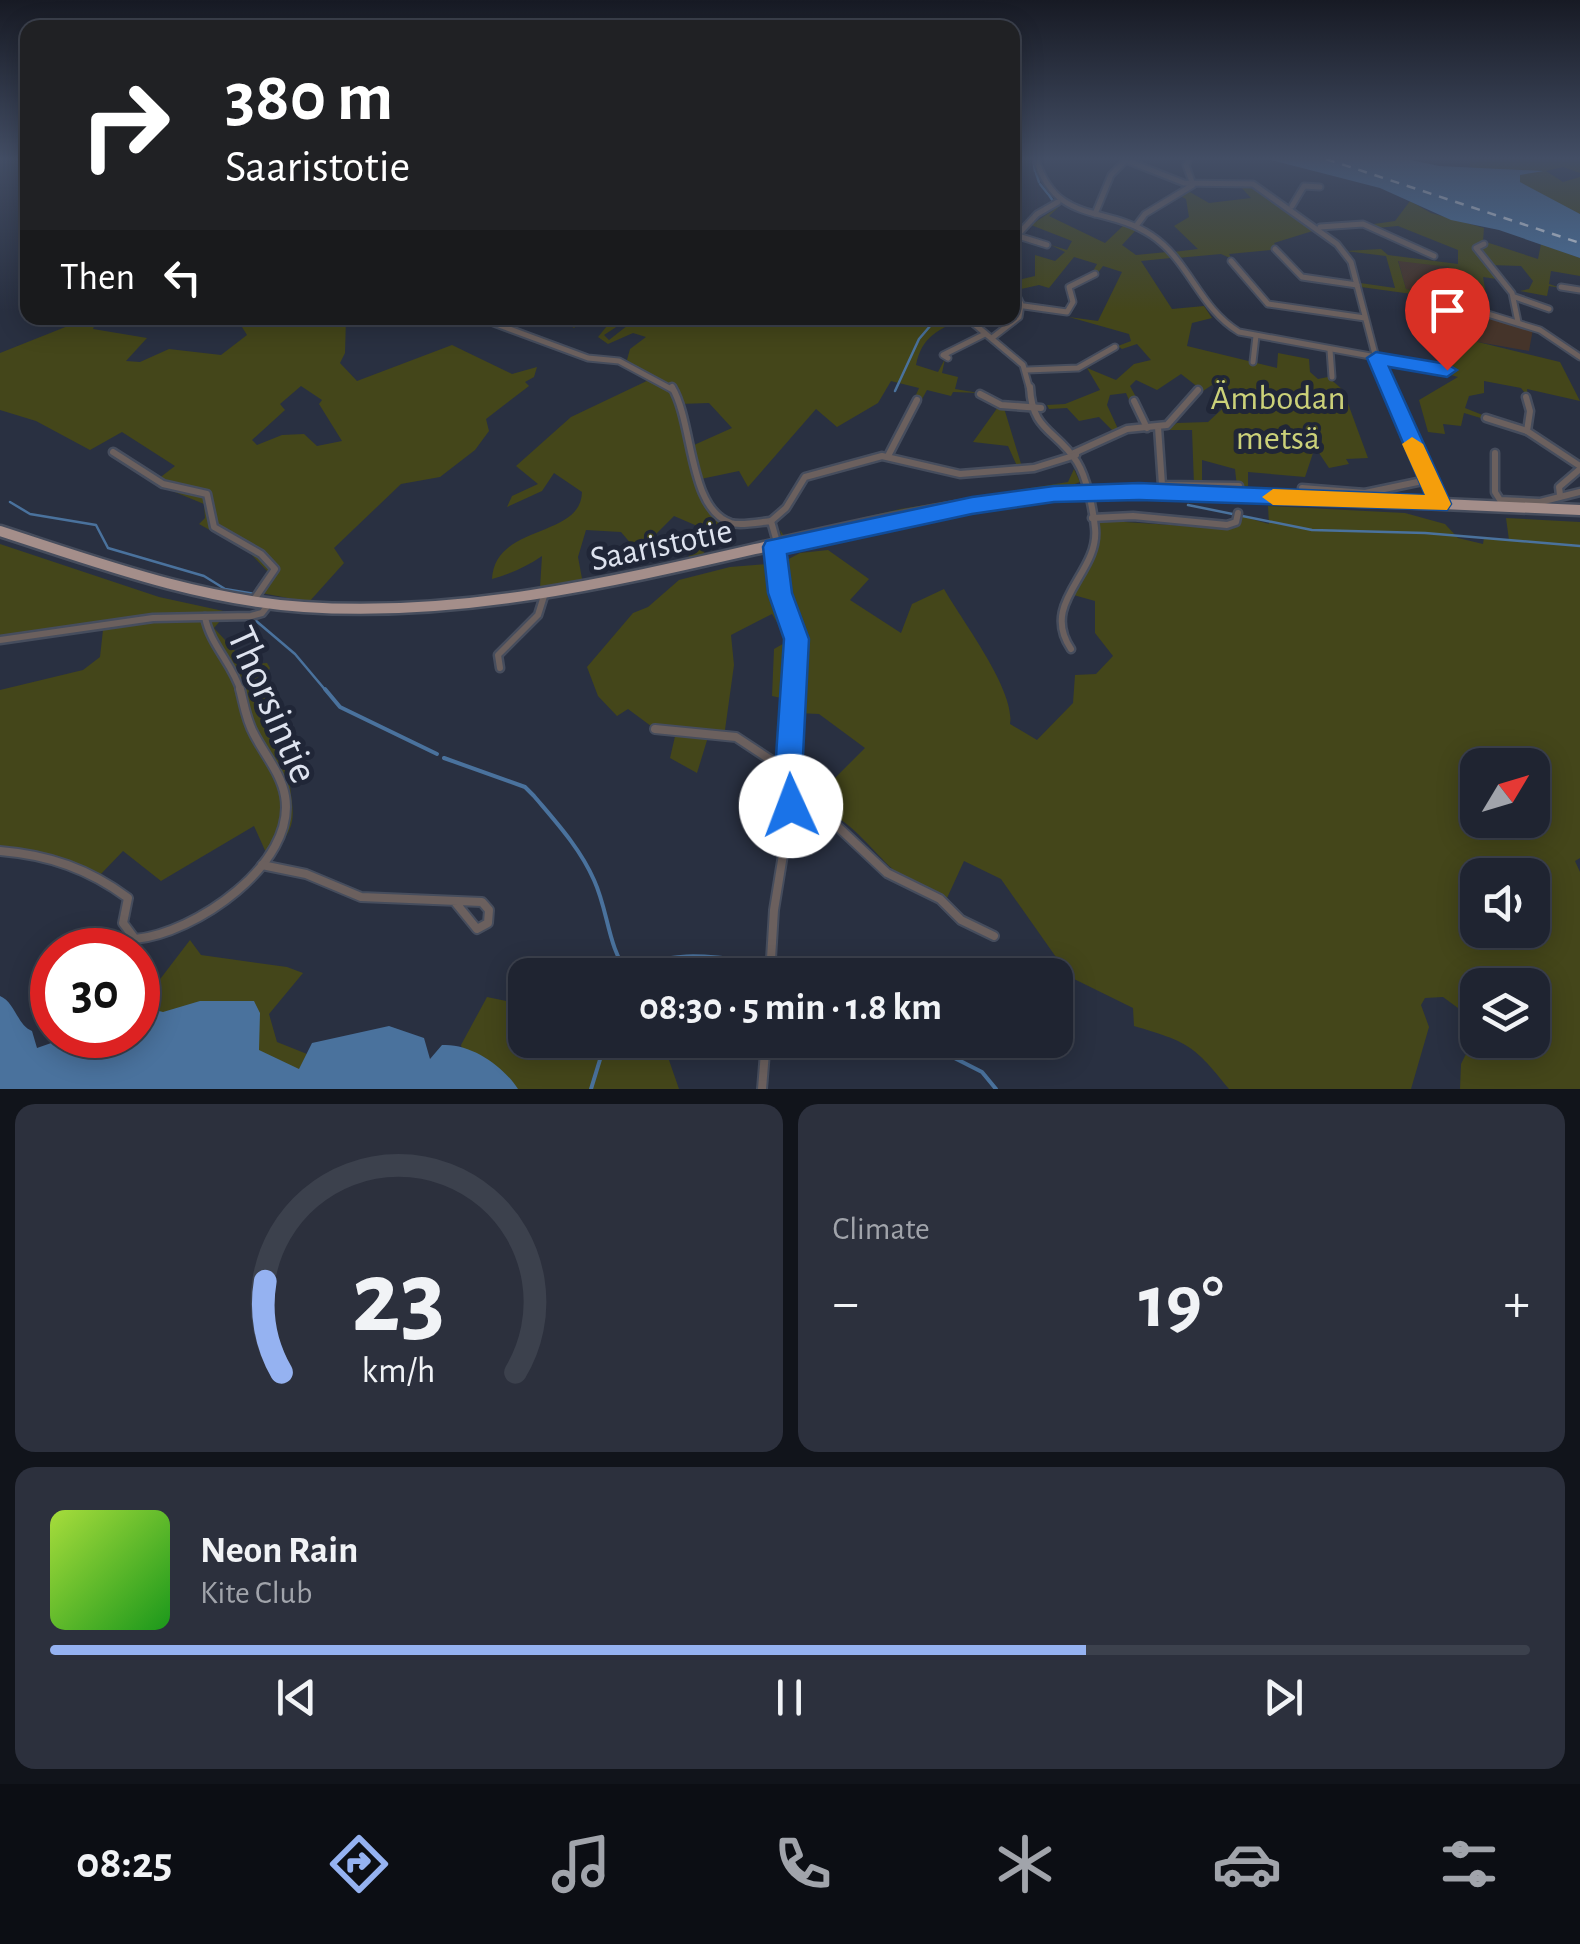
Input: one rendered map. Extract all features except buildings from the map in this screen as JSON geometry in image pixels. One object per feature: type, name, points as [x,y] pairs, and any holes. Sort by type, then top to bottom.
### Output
[{"type":"main road","name":"Saaristotie","points":[[0,531],[165,585],[252,602],[408,610],[544,596],[972,505],[1089,492],[1580,510]]},
{"type":"street","points":[[1020,231],[1044,210]]},
{"type":"street","points":[[1082,210],[1136,226],[1165,246],[1216,317],[1256,336],[1447,370],[1430,316],[1437,304],[1450,302],[1553,336],[1580,357]]},
{"type":"street","points":[[1095,214],[1097,210]]},
{"type":"street","points":[[1136,226],[1152,210]]},
{"type":"street","points":[[1296,210],[1348,257],[1376,358],[1440,504]]},
{"type":"street","points":[[1319,227],[1363,224],[1434,256]]},
{"type":"street","points":[[1020,239],[1047,246]]},
{"type":"street","points":[[1484,244],[1476,248],[1514,297],[1518,323]]},
{"type":"street","points":[[1275,248],[1296,274],[1357,285]]},
{"type":"street","points":[[1232,261],[1268,304],[1365,318]]},
{"type":"street","points":[[1024,306],[1067,312],[1074,302],[1069,287],[1095,274]]},
{"type":"street","points":[[1561,287],[1580,290]]},
{"type":"street","points":[[1514,297],[1550,309]]},
{"type":"street","points":[[1020,299],[1024,306]]},
{"type":"street","points":[[1020,315],[1024,306]]},
{"type":"street","points":[[499,325],[588,358],[624,363],[668,384],[684,409],[692,473],[701,494],[731,522],[771,521],[786,508],[804,477],[888,456],[960,474],[1034,468],[1127,430],[1158,428],[1170,423],[1198,390]]},
{"type":"street","points":[[975,325],[1027,370],[1078,368],[1115,347]]},
{"type":"street","points":[[948,358],[943,355],[1011,325]]},
{"type":"street","points":[[1253,362],[1256,336]]},
{"type":"street","points":[[1330,350],[1332,377]]},
{"type":"street","points":[[1027,370],[1029,408],[1038,422],[1075,454],[1089,492],[1094,540],[1062,608],[1062,634],[1071,649]]},
{"type":"street","points":[[980,394],[1000,405],[1041,408]]},
{"type":"street","points":[[1526,397],[1530,411],[1527,430]]},
{"type":"street","points":[[888,456],[917,400]]},
{"type":"street","points":[[1134,401],[1147,428]]},
{"type":"street","points":[[1486,418],[1527,430],[1580,468],[1558,489],[1560,496]]},
{"type":"street","points":[[1158,428],[1162,485],[1239,486]]},
{"type":"street","points":[[113,452],[163,484],[207,494],[214,526],[261,554],[275,569],[252,602]]},
{"type":"street","points":[[1495,453],[1495,492],[1500,500],[1540,502],[1580,492]]},
{"type":"street","points":[[1302,488],[1365,492],[1427,480]]},
{"type":"street","points":[[1092,518],[1134,516],[1227,526],[1236,522],[1238,512]]},
{"type":"street","points":[[771,521],[780,593],[797,639],[790,771],[794,793],[774,910],[771,958]]},
{"type":"street","points":[[500,668],[498,655],[538,615],[544,596]]},
{"type":"street","points":[[0,640],[153,618],[256,615],[269,604]]},
{"type":"street","name":"Thorsintie","points":[[0,851],[48,858],[91,874],[128,898],[124,930],[128,936],[143,940],[226,899],[262,865],[285,828],[288,802],[277,772],[248,722],[231,664],[208,638],[205,617]]},
{"type":"street","points":[[656,729],[736,737],[790,771],[818,808],[886,873],[940,899],[961,920],[994,936]]},
{"type":"street","points":[[262,865],[306,874],[362,897],[389,895],[455,902]]},
{"type":"street","points":[[762,1089],[765,1058]]},
{"type":"shaded area","points":[[1398,260],[1450,267],[1448,295],[1406,289]]},
{"type":"shaded area","points":[[1475,314],[1533,329],[1529,351],[1478,342],[1471,337],[1464,318]]},
{"type":"green space","name":"Ämbodan metsä","points":[[1056,210],[1049,216],[1105,243],[1124,225],[1137,229],[1122,245],[1136,255],[1167,252],[1171,258],[1141,261],[1172,309],[1204,306],[1212,318],[1192,323],[1187,346],[1277,368],[1278,353],[1309,359],[1310,372],[1318,379],[1328,377],[1343,390],[1368,458],[1346,459],[1349,464],[1329,468],[1315,447],[1305,477],[1248,472],[1248,486],[1237,487],[1235,469],[1202,460],[1202,486],[1194,485],[1192,430],[1167,430],[1177,423],[1208,422],[1233,399],[1212,385],[1203,391],[1181,374],[1157,390],[1136,380],[1130,386],[1137,399],[1129,400],[1126,393],[1110,395],[1107,405],[1118,429],[1114,432],[1099,417],[1079,421],[1067,408],[1049,409],[1047,405],[1065,404],[1100,390],[1087,368],[1116,380],[1134,364],[1151,360],[1137,344],[1122,349],[1118,346],[1131,341],[1129,334],[1069,317],[1098,321],[1122,272],[1103,266],[1097,274],[1092,273],[1097,264],[1074,257],[1049,288],[1039,285],[1021,289],[1020,280],[1035,276],[1035,255],[1055,261],[1065,252],[1051,245],[1067,250],[1072,241],[1031,225]]},
{"type":"green space","points":[[1188,210],[1289,210],[1319,229],[1274,243],[1277,248],[1271,250],[1229,254],[1232,259],[1221,254],[1177,258],[1173,252],[1198,249],[1174,226],[1189,217]]},
{"type":"green space","points":[[1403,210],[1425,210],[1484,228],[1483,241],[1538,259],[1541,244],[1580,258],[1580,276],[1551,271],[1549,284],[1561,288],[1549,286],[1547,296],[1520,291],[1529,289],[1533,281],[1521,266],[1490,265],[1497,279],[1483,277],[1487,300],[1483,311],[1448,295],[1449,267],[1398,261],[1406,289],[1443,295],[1441,298],[1361,287],[1360,283],[1395,288],[1386,256],[1345,251],[1381,249],[1388,255],[1458,264],[1458,250],[1398,226],[1376,228],[1374,224],[1395,221]]},
{"type":"green space","points":[[1556,210],[1580,210],[1580,225]]},
{"type":"green space","points":[[1457,307],[1475,314],[1465,318],[1471,337],[1478,342],[1560,362],[1580,401],[1527,389],[1528,397],[1521,388],[1484,381],[1484,393],[1469,396],[1465,408],[1485,416],[1484,419],[1464,413],[1461,426],[1443,424],[1445,434],[1428,432],[1419,400],[1458,377],[1451,375],[1438,335],[1462,338],[1449,309]]},
{"type":"green space","points":[[70,325],[95,325],[93,329],[147,338],[126,361],[140,362],[169,349],[221,355],[247,335],[236,325],[346,325],[345,353],[340,363],[357,381],[452,345],[512,374],[537,367],[534,377],[525,382],[529,386],[486,419],[489,431],[475,450],[440,477],[401,484],[334,548],[344,563],[309,602],[256,592],[271,575],[249,552],[199,524],[205,518],[204,504],[153,483],[175,466],[122,432],[90,450],[36,421],[0,410],[0,353]],"holes":[[[301,386],[322,400],[319,404],[342,441],[317,446],[304,434],[282,435],[257,445],[252,440],[285,410],[280,404]]]},
{"type":"green space","points":[[619,325],[604,335],[609,340],[628,325],[948,325],[922,347],[916,365],[938,372],[945,359],[942,373],[958,377],[955,389],[979,393],[953,392],[951,396],[927,390],[922,399],[915,397],[919,388],[891,381],[878,403],[837,427],[816,409],[748,487],[739,471],[696,480],[694,445],[732,428],[709,403],[679,404],[688,433],[692,466],[701,499],[716,517],[728,524],[702,555],[685,563],[701,535],[695,525],[674,516],[645,545],[633,546],[621,532],[586,530],[578,557],[583,584],[540,588],[542,556],[492,579],[497,561],[507,548],[568,518],[578,507],[582,492],[554,473],[542,491],[507,507],[512,496],[538,484],[516,466],[571,417],[653,378],[627,360],[630,349],[646,337],[633,333],[608,344],[598,337],[607,326]]},
{"type":"green space","points":[[998,407],[1004,408],[1022,467],[1017,466],[1008,446],[973,442]]},
{"type":"green space","points":[[1074,469],[1080,482],[1070,486],[782,539],[780,530],[784,536],[900,509],[1068,482]]},
{"type":"green space","points":[[1268,506],[1405,513],[1445,524],[1458,538],[1483,544],[1484,538],[1509,540],[1506,518],[1580,522],[1580,858],[1575,861],[1580,872],[1580,1089],[1460,1089],[1464,1058],[1550,1058],[1550,968],[1460,968],[1460,1010],[1443,997],[1425,998],[1421,1005],[1429,1027],[1411,1089],[1229,1089],[1189,1047],[1134,1026],[1133,1008],[1073,978],[1073,958],[1057,958],[1001,879],[964,861],[947,898],[929,891],[896,872],[826,807],[817,796],[865,748],[819,714],[797,713],[799,702],[772,696],[774,649],[788,641],[772,614],[731,635],[734,665],[724,737],[708,737],[697,773],[670,758],[676,732],[655,729],[628,709],[617,716],[598,696],[587,667],[633,613],[648,607],[679,580],[730,567],[781,563],[800,553],[828,550],[869,579],[850,600],[901,633],[912,604],[944,589],[1005,693],[1010,724],[1037,740],[1073,703],[1075,675],[1096,674],[1113,656],[1095,633],[1095,601],[1070,594],[1098,539],[1094,520],[1233,529],[1241,516],[1269,524]]},
{"type":"green space","points":[[0,544],[159,597],[228,612],[214,628],[247,664],[267,663],[270,668],[259,690],[273,706],[269,734],[296,764],[289,775],[293,810],[290,827],[268,857],[254,826],[161,881],[123,851],[99,876],[38,854],[0,851],[0,690],[83,670],[100,657],[103,630],[145,616],[0,638]]},
{"type":"green space","points":[[190,940],[201,955],[287,967],[303,973],[269,1014],[277,1042],[307,1054],[295,1089],[160,1043],[160,979]]},
{"type":"green space","points":[[487,997],[508,1001],[508,1058],[668,1058],[679,1089],[471,1089],[461,1045]]},
{"type":"water","points":[[1428,210],[1572,210],[1580,214],[1580,258],[1499,230],[1451,220]]},
{"type":"water","points":[[0,996],[30,1030],[30,1058],[160,1058],[160,1011],[200,1001],[254,1001],[260,1013],[259,1050],[299,1069],[312,1043],[389,1026],[424,1038],[430,1059],[442,1045],[475,1052],[495,1064],[518,1089],[0,1089]]},
{"type":"waterway","points":[[895,391],[919,339],[931,325]]},
{"type":"waterway","points":[[10,502],[30,514],[96,525],[108,548],[204,576],[225,589],[255,594]]},
{"type":"waterway","points":[[1188,505],[1312,530],[1425,533],[1580,546]]},
{"type":"waterway","points":[[255,620],[295,654],[327,692]]},
{"type":"waterway","points":[[325,689],[340,707],[437,754]]},
{"type":"waterway","points":[[444,758],[525,787],[534,796],[588,868],[619,958]]},
{"type":"waterway","points":[[671,958],[722,958]]},
{"type":"waterway","points":[[591,1089],[600,1058]]},
{"type":"waterway","points":[[954,1058],[982,1072],[996,1089]]},
{"type":"ferry route","points":[[1480,210],[1580,243]]},
{"type":"slow traffic","points":[[1273,497],[1440,504],[1412,444]]},
{"type":"route","points":[[791,806],[794,793],[789,756],[797,639],[780,593],[774,547],[972,505],[1054,494],[1139,492],[1440,504],[1376,358],[1447,370]]}]
